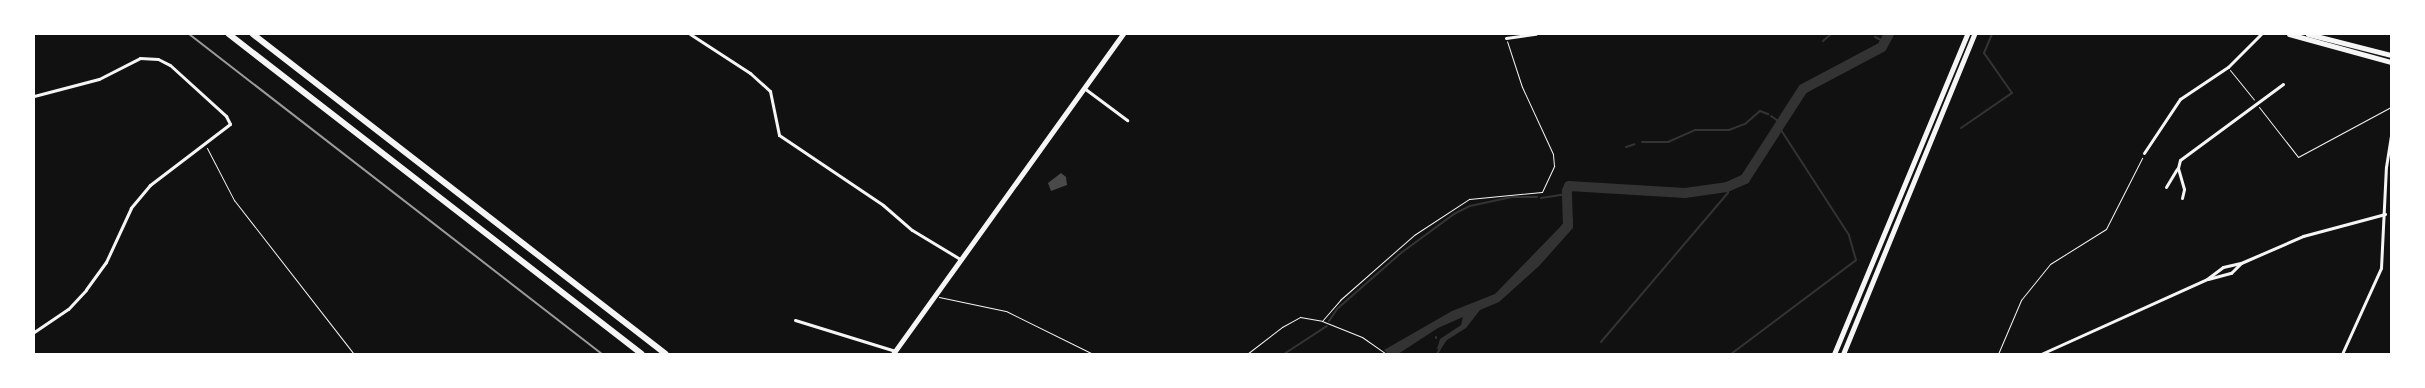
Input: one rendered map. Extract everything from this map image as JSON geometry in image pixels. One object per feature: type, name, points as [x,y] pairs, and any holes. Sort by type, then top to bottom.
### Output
[{"type":"highway","points":[[229,34],[642,354]]},
{"type":"highway","points":[[253,34],[666,354]]},
{"type":"highway","points":[[1834,354],[1967,34]]},
{"type":"highway","points":[[1843,354],[1974,34]]},
{"type":"highway","points":[[2289,34],[2391,62]]},
{"type":"highway","points":[[2308,34],[2391,55]]},
{"type":"main road","points":[[894,353],[1123,34]]},
{"type":"street","points":[[690,34],[750,73],[770,91],[779,135],[883,205],[912,230],[960,259]]},
{"type":"street","points":[[1506,38],[1536,34]]},
{"type":"street","points":[[2144,153],[2180,99],[2228,67],[2261,34]]},
{"type":"street","points":[[34,96],[99,79],[140,58],[158,59],[170,65],[228,118],[229,127],[150,185],[131,208],[106,262],[86,290],[68,309],[34,332]]},
{"type":"street","points":[[2166,187],[2178,168],[2180,160],[2256,102],[2283,84]]},
{"type":"street","points":[[1084,87],[1127,120]]},
{"type":"street","points":[[2342,354],[2381,268],[2391,136]]},
{"type":"street","points":[[2178,168],[2184,189],[2182,198]]},
{"type":"street","points":[[2207,279],[2223,267],[2241,263],[2303,236],[2384,214]]},
{"type":"street","points":[[2041,354],[2207,279],[2226,275],[2241,263]]},
{"type":"street","points":[[795,320],[894,353]]},
{"type":"path","points":[[1322,321],[1340,300],[1414,235],[1469,199],[1539,193],[1554,166],[1548,140],[1522,87],[1506,38]]},
{"type":"path","points":[[2228,67],[2298,157],[2391,107]]},
{"type":"path","points":[[205,145],[234,200],[354,354]]},
{"type":"path","points":[[1998,354],[2012,314],[2040,275],[2061,256],[2099,236],[2112,222],[2144,153]]},
{"type":"path","points":[[934,296],[1006,311],[1093,354]]},
{"type":"path","points":[[1247,354],[1296,317],[1322,321],[1362,337],[1386,354]]},
{"type":"shaded area","points":[[1563,218],[1573,218],[1573,228],[1539,266],[1499,302],[1480,310],[1466,328],[1447,340],[1440,350],[1437,349],[1440,339],[1461,325],[1463,317],[1438,328],[1398,354],[1388,354],[1384,350],[1452,311],[1495,294],[1563,224]]},
{"type":"building","points":[[1061,173],[1066,177],[1067,185],[1051,191],[1048,183]]},
{"type":"waterway","points":[[1823,41],[1831,34]]},
{"type":"waterway","points":[[1565,229],[1568,225],[1567,191],[1569,186],[1685,193],[1727,187],[1745,179],[1803,89],[1882,47],[1889,34]]},
{"type":"waterway","points":[[1961,128],[2012,93],[1984,53],[1992,34]]},
{"type":"waterway","points":[[1875,37],[1885,42]]},
{"type":"waterway","points":[[1642,142],[1668,142],[1695,130],[1729,130],[1745,124],[1760,111],[1768,114]]},
{"type":"waterway","points":[[1771,116],[1781,123]]},
{"type":"waterway","points":[[1731,354],[1856,260],[1849,235],[1779,127]]},
{"type":"waterway","points":[[1626,147],[1635,144]]},
{"type":"waterway","points":[[1601,342],[1728,193],[1727,187]]},
{"type":"waterway","points":[[1541,198],[1567,194]]},
{"type":"waterway","points":[[1329,321],[1337,309],[1401,253],[1454,214],[1470,206],[1512,197],[1537,197]]},
{"type":"waterway","points":[[1284,354],[1327,326]]},
{"type":"waterway","points":[[1437,354],[1441,347]]},
{"type":"railway","points":[[189,34],[602,354]]}]
